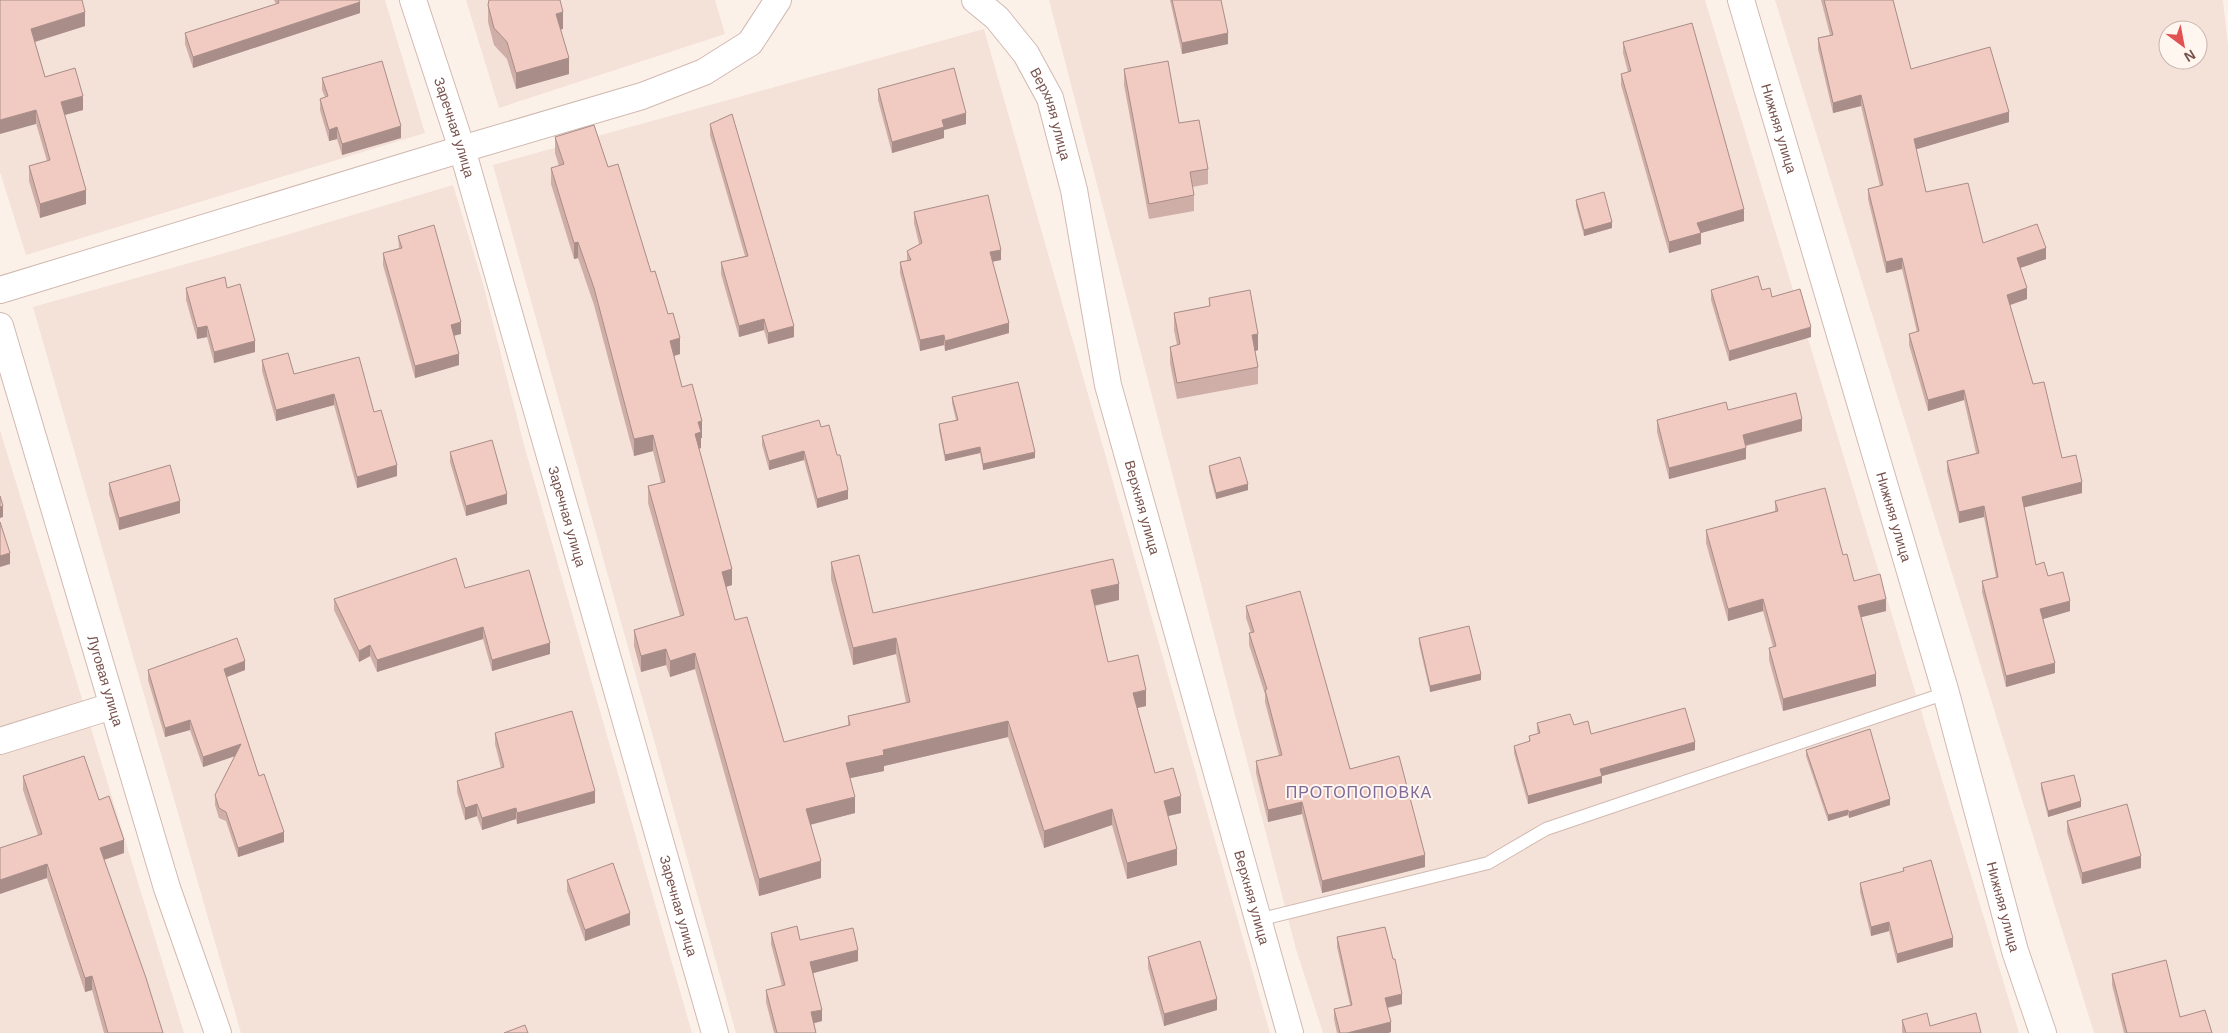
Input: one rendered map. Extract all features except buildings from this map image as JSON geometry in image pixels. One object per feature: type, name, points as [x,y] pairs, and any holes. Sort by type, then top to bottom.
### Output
[{"type":"street","name":"Заречная улица","points":[[413,0],[462,149],[715,1033]]},
{"type":"street","points":[[0,290],[642,96],[704,72],[750,43],[778,0]]},
{"type":"street","name":"Нижняя улица","points":[[1741,0],[1946,693],[2015,951],[2043,1033]]},
{"type":"street","name":"Верхняя улица","points":[[982,2],[1026,54],[1050,98],[1074,190],[1108,385],[1290,1033]]},
{"type":"street","name":"Луговая улица","points":[[0,326],[167,888],[218,1033]]},
{"type":"street","points":[[0,741],[112,706]]},
{"type":"lane","points":[[1258,920],[1488,863],[1546,829],[1946,693]]},
{"type":"shaded area","points":[[0,0],[385,0],[425,133],[26,255],[0,172]]},
{"type":"shaded area","points":[[466,0],[715,0],[725,34],[499,108]]},
{"type":"shaded area","points":[[1049,0],[1705,0],[2019,1033],[1323,1033],[1296,949]]},
{"type":"shaded area","points":[[1775,0],[2223,0],[2228,45],[2228,1033],[2094,1033]]},
{"type":"shaded area","points":[[984,29],[1270,1033],[736,1033],[493,165]]},
{"type":"shaded area","points":[[453,185],[482,280],[524,445],[692,1033],[241,1033],[33,307],[232,251]]},
{"type":"shaded area","points":[[0,430],[184,1033],[0,1033]]},
{"type":"district","name":"ПРОТОПОПОВКА","points":[[1359,792]]}]
